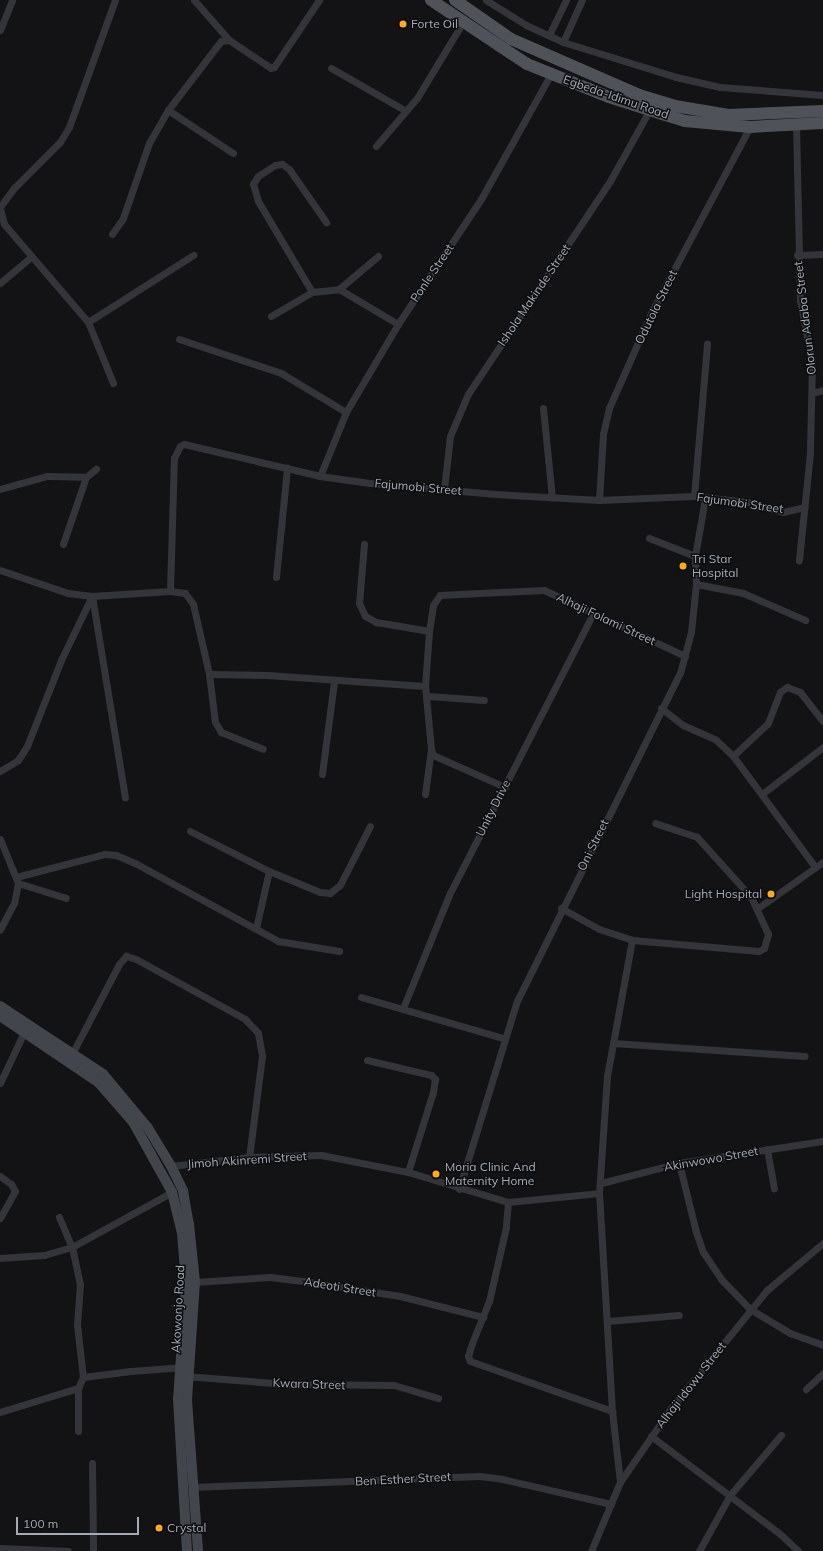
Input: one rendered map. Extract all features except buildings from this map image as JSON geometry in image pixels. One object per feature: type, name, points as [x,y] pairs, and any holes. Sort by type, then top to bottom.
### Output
[{"type":"main road","name":"Egbeda-Idimu Road","points":[[431,0],[527,64],[609,97],[685,121],[750,127],[823,122]]},
{"type":"main road","name":"Egbeda-Idimu Road","points":[[455,0],[511,40],[639,96],[675,106],[728,114],[823,111]]},
{"type":"main road","name":"Akowonjo Road","points":[[0,1006],[26,1028],[78,1066],[116,1100],[133,1122],[172,1192],[182,1234],[186,1283],[180,1460],[187,1551]]},
{"type":"main road","name":"Akowonjo Road","points":[[0,1016],[73,1052],[103,1074],[148,1128],[171,1166],[184,1197],[195,1282],[184,1372],[188,1445],[198,1551]]},
{"type":"street","points":[[0,30],[12,0]]},
{"type":"street","points":[[113,383],[88,322],[30,258],[4,224],[0,207],[14,188],[60,142],[69,127],[114,0]]},
{"type":"street","points":[[194,0],[229,40],[271,68],[274,67],[319,0]]},
{"type":"street","points":[[486,0],[563,42],[623,61],[720,87],[823,95]]},
{"type":"street","points":[[549,35],[566,0]]},
{"type":"street","points":[[563,42],[582,0]]},
{"type":"street","points":[[376,146],[417,98],[463,22]]},
{"type":"street","points":[[112,234],[123,218],[149,143],[168,110],[221,41],[229,40]]},
{"type":"street","points":[[331,68],[406,111]]},
{"type":"street","name":"Ponle Street","points":[[320,476],[346,412],[398,324],[481,199],[551,74]]},
{"type":"street","points":[[168,110],[232,153]]},
{"type":"street","name":"Ishola Makinde Street","points":[[444,489],[450,436],[468,394],[610,181],[650,110]]},
{"type":"street","name":"Olorun Adaba Street","points":[[796,124],[800,300],[812,362],[812,392],[799,560]]},
{"type":"street","name":"Odutola Street","points":[[599,500],[603,434],[609,408],[652,311],[750,127]]},
{"type":"street","points":[[312,292],[258,201],[253,184],[258,176],[274,165],[282,164],[289,169],[326,222]]},
{"type":"street","points":[[798,255],[823,254]]},
{"type":"street","points":[[88,322],[193,255]]},
{"type":"street","points":[[271,316],[312,292],[339,289],[378,256]]},
{"type":"street","points":[[0,284],[30,258]]},
{"type":"street","points":[[339,289],[398,324]]},
{"type":"street","points":[[179,339],[280,373],[346,412]]},
{"type":"street","points":[[694,496],[707,344]]},
{"type":"street","points":[[812,392],[823,390]]},
{"type":"street","points":[[543,408],[552,498]]},
{"type":"street","name":"Fajumobi Street","points":[[170,591],[174,458],[180,446],[184,444],[194,445],[320,476],[444,489],[552,498],[599,500],[694,496],[748,502],[783,512],[804,507]]},
{"type":"street","points":[[276,577],[287,468]]},
{"type":"street","points":[[63,544],[86,477],[96,469]]},
{"type":"street","points":[[0,489],[46,476],[86,477]]},
{"type":"street","name":"Oni Street","points":[[459,1188],[503,1038],[517,1001],[561,908],[661,708],[671,692],[685,656],[691,632],[696,584],[694,556],[705,498]]},
{"type":"street","points":[[649,538],[694,556]]},
{"type":"street","points":[[364,544],[359,603],[365,616],[376,622],[429,631]]},
{"type":"street","points":[[0,570],[68,593],[92,596],[170,591],[185,593],[193,604],[208,674],[215,722],[222,732],[263,749]]},
{"type":"street","points":[[696,584],[743,593],[805,620]]},
{"type":"street","name":"Alhaji Folami Street","points":[[426,794],[431,749],[428,696],[425,686],[429,631],[433,605],[440,595],[544,590],[685,656]]},
{"type":"street","points":[[0,771],[18,760],[27,746],[61,660],[92,596]]},
{"type":"street","points":[[92,596],[125,797]]},
{"type":"street","name":"Unity Drive","points":[[403,1008],[450,892],[593,613]]},
{"type":"street","points":[[208,674],[267,675],[334,681],[425,686]]},
{"type":"street","points":[[322,774],[334,681]]},
{"type":"street","points":[[733,756],[768,723],[780,692],[787,687],[800,692],[823,721]]},
{"type":"street","points":[[428,696],[484,700]]},
{"type":"street","points":[[661,708],[683,725],[716,740],[733,756],[815,867]]},
{"type":"street","points":[[762,794],[823,747]]},
{"type":"street","points":[[431,749],[433,755],[505,787]]},
{"type":"street","points":[[561,908],[599,929],[632,940],[759,951],[767,943],[768,934],[756,902],[697,837],[655,822]]},
{"type":"street","points":[[190,831],[269,871],[320,892],[330,893],[340,885],[370,826]]},
{"type":"street","points":[[0,839],[17,880],[14,903],[0,929]]},
{"type":"street","points":[[17,880],[105,854],[116,856],[135,863],[278,941],[339,951]]},
{"type":"street","points":[[758,908],[823,862]]},
{"type":"street","points":[[256,928],[269,871]]},
{"type":"street","points":[[17,880],[66,898]]},
{"type":"street","points":[[620,1482],[612,1411],[608,1321],[599,1193],[601,1183],[604,1107],[613,1043],[632,940]]},
{"type":"street","points":[[73,1052],[118,964],[126,956],[136,959],[245,1020],[258,1033],[262,1056],[250,1157]]},
{"type":"street","points":[[361,996],[503,1038]]},
{"type":"street","points":[[0,1083],[26,1028]]},
{"type":"street","points":[[613,1043],[804,1056]]},
{"type":"street","points":[[367,1060],[431,1075],[435,1079],[433,1092],[408,1172]]},
{"type":"street","name":"Akinwowo Street","points":[[601,1183],[679,1163],[823,1140]]},
{"type":"street","points":[[767,1149],[774,1188]]},
{"type":"street","name":"Jimoh Akinremi Street","points":[[171,1166],[250,1157],[321,1155],[408,1172],[508,1202]]},
{"type":"street","points":[[679,1163],[690,1213],[703,1252],[721,1279],[750,1309],[790,1333],[823,1345]]},
{"type":"street","points":[[0,1176],[11,1184],[15,1191],[0,1218]]},
{"type":"street","points":[[0,1258],[44,1255],[72,1247],[172,1192]]},
{"type":"street","points":[[599,1193],[508,1202],[506,1227],[483,1317],[468,1356],[470,1361],[612,1411]]},
{"type":"street","points":[[59,1218],[72,1247],[80,1284],[76,1325],[78,1351],[83,1378],[78,1388],[78,1431]]},
{"type":"street","name":"Alhaji Idowu Street","points":[[591,1551],[620,1482],[651,1436],[693,1379],[767,1290],[823,1242]]},
{"type":"street","name":"Adeoti Street","points":[[195,1282],[270,1278],[309,1282],[400,1296],[483,1317]]},
{"type":"street","points":[[608,1321],[679,1315]]},
{"type":"street","name":"Kwara Street","points":[[83,1378],[184,1372],[287,1384],[394,1385],[438,1398]]},
{"type":"street","points":[[806,1389],[823,1373]]},
{"type":"street","points":[[0,1412],[78,1388]]},
{"type":"street","points":[[700,1551],[730,1495],[781,1435]]},
{"type":"street","points":[[651,1436],[779,1533],[798,1551]]},
{"type":"street","points":[[92,1463],[93,1551]]},
{"type":"street","name":"Ben Esther Street","points":[[192,1487],[479,1476],[502,1479],[611,1504]]},
{"type":"street","points":[[0,1548],[68,1551]]},
{"type":"place","name":"Forte Oil","points":[[403,24]]},
{"type":"place","name":"Tri Star Hospital","points":[[683,566]]},
{"type":"place","name":"Light Hospital","points":[[771,894]]},
{"type":"place","name":"Moria Clinic And Maternity Home","points":[[436,1174]]},
{"type":"place","name":"Crystal","points":[[159,1528]]}]
